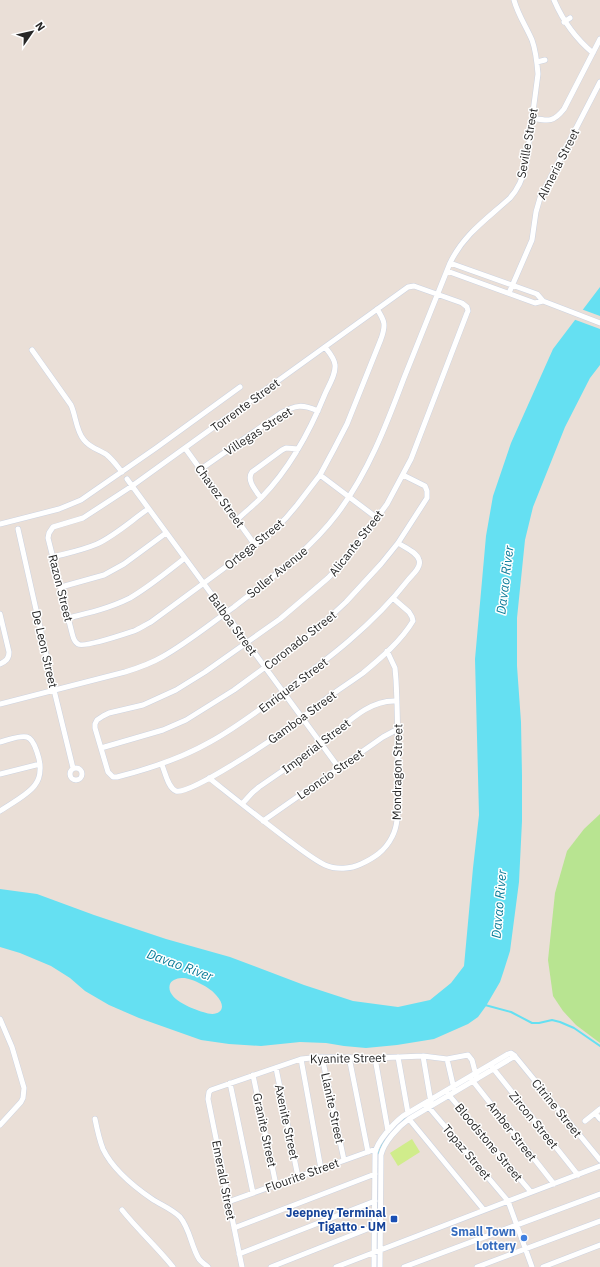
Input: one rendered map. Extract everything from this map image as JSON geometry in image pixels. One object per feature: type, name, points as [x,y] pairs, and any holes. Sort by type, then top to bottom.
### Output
[{"type":"street","name":"Seville Street","points":[[450,263],[460,245],[478,225],[510,198],[518,187],[524,172],[538,74],[532,40],[517,10],[514,0]]},
{"type":"street","points":[[554,0],[564,22],[580,41],[593,53]]},
{"type":"street","points":[[564,22],[570,18]]},
{"type":"street","points":[[532,118],[549,121],[553,120],[561,113],[600,39]]},
{"type":"street","points":[[537,62],[545,60]]},
{"type":"street","name":"Almeria Street","points":[[509,293],[532,240],[536,212],[544,188],[600,82]]},
{"type":"street","points":[[450,263],[537,294],[545,302],[600,322]]},
{"type":"street","name":"Soller Avenue","points":[[0,704],[126,672],[162,657],[225,613],[298,556],[326,528],[349,497],[377,447],[450,263]]},
{"type":"street","points":[[447,271],[535,303],[545,302]]},
{"type":"street","name":"Torrente Street","points":[[51,530],[56,526],[83,518],[132,486],[410,286],[438,294]]},
{"type":"street","name":"Alicante Street","points":[[101,748],[96,728],[97,720],[109,713],[143,705],[176,690],[205,672],[280,618],[328,578],[348,557],[377,518],[387,504],[403,475],[424,429],[468,311],[465,305],[438,294]]},
{"type":"street","name":"Ortega Street","points":[[78,645],[114,638],[135,631],[164,613],[255,545],[286,518],[320,475],[347,424],[383,334],[384,322],[377,309]]},
{"type":"street","points":[[237,520],[261,498],[278,478],[298,449],[318,411],[336,366],[325,347]]},
{"type":"street","points":[[32,350],[71,405],[80,435],[84,441],[112,459],[122,472]]},
{"type":"street","points":[[0,524],[73,504],[122,472],[240,387]]},
{"type":"street","name":"Villegas Street","points":[[201,469],[290,408],[307,406],[318,411]]},
{"type":"street","name":"Chavez Street","points":[[185,448],[255,545]]},
{"type":"street","points":[[261,498],[252,484],[249,475],[282,450],[286,448],[298,449]]},
{"type":"street","points":[[320,475],[377,518]]},
{"type":"street","name":"Coronado Street","points":[[101,748],[163,730],[186,720],[234,690],[334,615],[360,588],[398,543],[427,498],[425,486],[403,475]]},
{"type":"street","name":"Balboa Street","points":[[127,479],[339,768]]},
{"type":"street","points":[[53,557],[80,550],[98,543],[148,509]]},
{"type":"street","name":"De Leon Street","points":[[18,529],[54,690],[74,768]]},
{"type":"street","name":"Razon Street","points":[[51,530],[48,538],[68,618],[74,638],[78,645]]},
{"type":"street","points":[[61,587],[104,575],[129,560],[166,533]]},
{"type":"street","name":"Enriquez Street","points":[[101,748],[106,768],[110,775],[117,777],[162,765],[223,734],[250,717],[319,667],[344,646],[394,599],[419,564],[417,556],[398,543]]},
{"type":"street","points":[[68,618],[102,609],[129,598],[150,585],[185,558]]},
{"type":"street","name":"Gamboa Street","points":[[162,765],[172,788],[182,791],[209,778],[249,755],[302,718],[362,673],[387,651],[409,627],[413,621],[412,616],[394,599]]},
{"type":"street","points":[[0,614],[10,652],[7,660],[0,664]]},
{"type":"street","name":"Mondragon Street","points":[[209,778],[299,848],[326,865],[335,868],[358,866],[381,853],[393,837],[396,828],[397,814],[398,729],[395,668],[387,651]]},
{"type":"street","name":"Imperial Street","points":[[242,804],[252,792],[321,744],[351,719],[383,702],[397,701]]},
{"type":"street","name":"Leoncio Street","points":[[263,821],[388,734],[398,729]]},
{"type":"street","points":[[0,742],[28,737],[33,740],[40,764],[39,775],[35,784],[29,791],[0,810]]},
{"type":"street","points":[[0,774],[40,764]]},
{"type":"street","points":[[0,1019],[12,1047],[24,1088],[24,1093],[18,1106],[0,1125]]},
{"type":"street","name":"Kyanite Street","points":[[209,1092],[214,1088],[301,1059],[322,1057],[375,1058],[423,1056],[447,1058],[466,1055],[470,1056]]},
{"type":"street","points":[[423,1056],[429,1104]]},
{"type":"street","name":"Amber Street","points":[[470,1056],[472,1060],[474,1078],[554,1184]]},
{"type":"street","name":"Citrine Street","points":[[492,1067],[515,1056],[600,1160]]},
{"type":"street","name":"Llanite Street","points":[[322,1057],[344,1160]]},
{"type":"street","points":[[349,1057],[368,1152]]},
{"type":"street","points":[[398,1057],[408,1116],[484,1210]]},
{"type":"street","points":[[375,1058],[388,1131]]},
{"type":"street","points":[[447,1058],[451,1091]]},
{"type":"street","points":[[301,1059],[321,1168]]},
{"type":"street","points":[[374,1267],[376,1149],[388,1131],[399,1119],[408,1116],[492,1067]]},
{"type":"street","name":"Zircon Street","points":[[492,1067],[578,1174]]},
{"type":"street","name":"Axenite Street","points":[[276,1068],[298,1177]]},
{"type":"street","name":"Granite Street","points":[[253,1075],[276,1185]]},
{"type":"street","points":[[230,1083],[253,1193]]},
{"type":"street","name":"Bloodstone Street","points":[[451,1091],[531,1192]]},
{"type":"street","name":"Emerald Street","points":[[209,1092],[208,1099],[242,1267]]},
{"type":"street","name":"Topaz Street","points":[[429,1104],[508,1201]]},
{"type":"street","points":[[585,1121],[600,1109]]},
{"type":"street","points":[[595,1113],[600,1119]]},
{"type":"street","points":[[380,1267],[382,1151],[408,1116]]},
{"type":"street","points":[[95,1119],[103,1148],[116,1168],[137,1188],[181,1218],[190,1235],[198,1257],[208,1267]]},
{"type":"street","name":"Flourite Street","points":[[228,1202],[376,1149]]},
{"type":"street","points":[[336,1267],[600,1166]]},
{"type":"street","points":[[234,1228],[375,1174]]},
{"type":"street","points":[[404,1267],[600,1194]]},
{"type":"street","points":[[239,1254],[375,1201]]},
{"type":"street","points":[[508,1201],[532,1267]]},
{"type":"street","points":[[122,1210],[173,1267]]},
{"type":"street","points":[[477,1267],[600,1221]]},
{"type":"street","points":[[271,1267],[375,1226]]},
{"type":"street","points":[[543,1267],[600,1245]]},
{"type":"green space","points":[[600,814],[600,1043],[576,1025],[563,1011],[553,996],[548,960],[555,893],[567,851],[584,829]]},
{"type":"green space","points":[[412,1139],[420,1152],[398,1166],[390,1153]]},
{"type":"water","name":"Davao River","points":[[600,287],[600,365],[590,378],[565,427],[533,507],[525,540],[517,618],[517,666],[521,722],[522,775],[522,821],[519,882],[510,951],[500,982],[478,1017],[468,1024],[434,1039],[366,1048],[326,1043],[300,1042],[261,1046],[201,1040],[139,1018],[109,1005],[85,991],[70,978],[51,966],[20,953],[0,947],[0,889],[37,894],[166,939],[230,957],[304,985],[353,1001],[398,1007],[430,1000],[451,983],[464,966],[479,815],[475,659],[486,536],[493,496],[511,443],[553,349]],"holes":[[[187,978],[214,992],[222,1004],[222,1008],[218,1013],[209,1014],[187,1006],[176,999],[172,994],[170,984],[176,979]]]},
{"type":"pier","points":[[581,309],[600,316],[600,329],[573,319]]},
{"type":"waterway","points":[[485,1005],[511,1012],[532,1023],[552,1020],[560,1022],[574,1028],[600,1046]]},
{"type":"waterway","points":[[391,1133],[400,1122],[409,1115]]},
{"type":"waterway","points":[[377,1248],[378,1155],[388,1136]]},
{"type":"waterway","points":[[377,1255],[377,1267]]},
{"type":"place","name":"Jeepney Terminal Tigatto - UM","points":[[394,1219]]},
{"type":"place","name":"Small Town Lottery","points":[[524,1238]]}]
